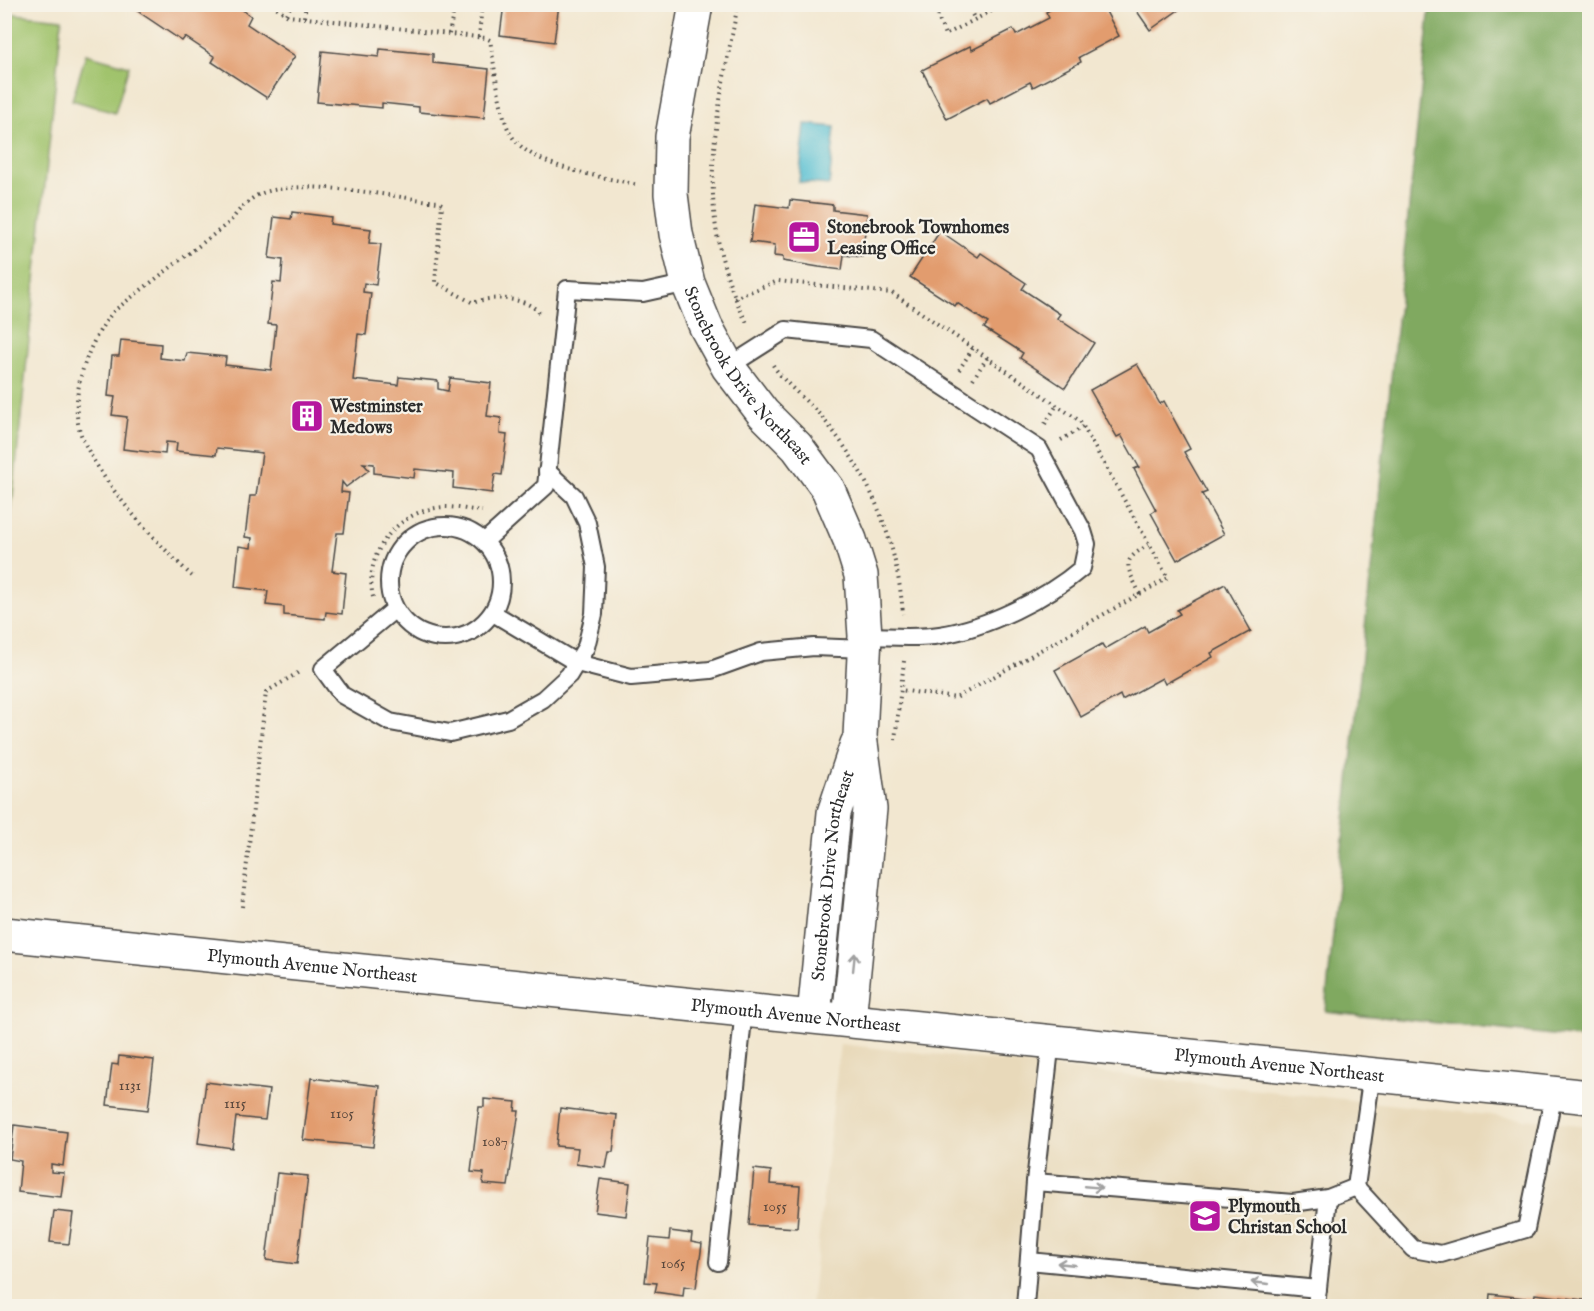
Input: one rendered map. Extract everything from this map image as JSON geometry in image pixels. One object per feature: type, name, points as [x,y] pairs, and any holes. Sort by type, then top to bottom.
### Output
[{"type":"main road","name":"Stonebrook Drive Northeast","points":[[696,4],[672,137],[671,194],[676,234],[694,297],[728,367],[763,412],[797,447],[828,489],[850,540],[861,576],[865,642],[860,736],[870,809],[849,1020]]},
{"type":"main road","name":"Stonebrook Drive Northeast","points":[[814,1016],[834,813],[860,736]]},
{"type":"main road","name":"Plymouth Avenue Northeast","points":[[4,934],[1590,1097]]},
{"type":"lane","points":[[485,541],[546,486],[567,289],[694,297]]},
{"type":"lane","points":[[493,613],[577,663],[631,677],[711,670],[761,652],[937,636],[972,629],[1046,593],[1082,568],[1087,544],[1083,531],[1039,449],[871,339],[786,330],[728,367]]},
{"type":"lane","points":[[395,609],[323,669],[342,695],[390,722],[450,733],[508,719],[543,699],[577,663],[586,647],[594,614],[596,567],[587,523],[574,496],[547,471]]},
{"type":"lane","points":[[435,526],[453,526],[470,531],[485,541],[496,557],[501,576],[500,595],[493,613],[479,627],[462,636],[443,639],[424,634],[407,624],[395,609],[390,592],[389,574],[394,557],[418,532],[435,526]]},
{"type":"lane","points":[[718,1263],[744,1009]]},
{"type":"lane","points":[[1025,1306],[1035,1182],[1051,1040]]},
{"type":"lane","points":[[1356,1187],[1372,1073]]},
{"type":"lane","points":[[1356,1187],[1413,1249],[1442,1254],[1526,1229],[1554,1093]]},
{"type":"lane","points":[[1035,1182],[1293,1203],[1328,1198],[1356,1187]]},
{"type":"lane","points":[[1316,1306],[1328,1198]]},
{"type":"lane","points":[[1029,1261],[1318,1289]]},
{"type":"path","points":[[272,4],[286,14],[304,17],[490,40],[508,129],[521,148],[542,160],[671,194],[712,196]]},
{"type":"path","points":[[286,14],[292,4]]},
{"type":"path","points":[[304,17],[306,4]]},
{"type":"path","points":[[449,34],[454,4]]},
{"type":"path","points":[[465,4],[482,6],[479,37]]},
{"type":"path","points":[[933,4],[945,35],[1005,4]]},
{"type":"path","points":[[968,4],[975,20]]},
{"type":"path","points":[[192,576],[142,525],[99,467],[81,436],[78,419],[81,382],[92,341],[102,324],[115,310],[230,222],[241,207],[258,195],[297,185],[438,202],[442,204],[443,216],[435,282],[473,303],[483,298],[529,304],[541,316]]},
{"type":"path","points":[[694,297],[778,281],[892,293],[1080,421],[1168,578],[956,698],[900,690]]},
{"type":"path","points":[[961,375],[960,368],[973,348]]},
{"type":"path","points":[[967,379],[973,378],[987,358]]},
{"type":"path","points":[[1044,431],[1044,425],[1057,405]]},
{"type":"path","points":[[1056,441],[1083,427]]},
{"type":"path","points":[[374,604],[370,586],[372,566],[379,549],[398,524],[414,515],[445,507],[489,512]]},
{"type":"path","points":[[1140,594],[1127,568],[1127,561],[1130,555],[1149,545]]},
{"type":"path","points":[[243,907],[266,692],[304,670]]},
{"type":"shaded area","name":"Plymouth Christan School","points":[[840,1044],[1589,1126],[1589,1306],[811,1306]]},
{"type":"green space","points":[[1430,5],[1589,5],[1589,1039],[1325,1011]]},
{"type":"green space","points":[[4,13],[62,19],[5,572]]},
{"type":"green space","points":[[86,54],[129,66],[115,113],[72,100]]},
{"type":"water","points":[[805,124],[835,127],[829,185],[799,182]]},
{"type":"building","points":[[127,4],[234,4],[251,16],[247,24],[295,56],[267,98],[212,62],[215,57],[185,37],[182,41]]},
{"type":"building","points":[[504,4],[559,4],[554,42],[500,35]]},
{"type":"building","points":[[1060,4],[1102,4],[1119,36],[1079,57],[1081,62],[1033,87],[1030,82],[990,103],[987,98],[947,119],[922,70],[970,46],[972,50],[1013,29],[1016,35],[1049,18],[1046,12]]},
{"type":"building","points":[[1132,4],[1187,4],[1150,30]]},
{"type":"building","points":[[380,49],[433,54],[433,63],[489,69],[484,118],[419,112],[419,107],[382,103],[382,108],[317,102],[322,51],[379,57]]},
{"type":"building","points":[[790,200],[833,205],[833,210],[867,214],[862,257],[844,255],[842,270],[819,267],[783,261],[783,257],[774,256],[775,245],[750,242],[755,204],[789,208]]},
{"type":"building","name":"Westminster Medows","points":[[292,212],[331,217],[330,224],[371,229],[369,243],[381,244],[376,285],[364,283],[363,292],[371,293],[366,335],[358,334],[353,380],[398,385],[399,377],[438,381],[438,389],[448,391],[450,378],[491,383],[487,416],[501,418],[500,434],[507,435],[502,475],[495,474],[492,493],[453,488],[454,473],[415,469],[414,478],[374,473],[374,464],[363,463],[369,470],[346,487],[342,482],[341,492],[349,493],[344,533],[337,533],[332,571],[346,573],[342,614],[326,612],[325,619],[284,615],[284,607],[266,605],[268,591],[235,587],[239,546],[251,548],[252,538],[245,537],[250,496],[256,496],[262,453],[217,448],[216,455],[176,451],[177,443],[166,442],[165,454],[123,449],[127,417],[112,415],[115,397],[108,396],[112,356],[119,356],[121,340],[161,344],[160,358],[185,361],[187,353],[226,357],[225,365],[271,370],[276,325],[268,324],[273,282],[281,283],[283,260],[269,258],[274,217],[291,219]]},
{"type":"building","points":[[940,231],[978,257],[981,253],[1026,283],[1022,289],[1060,314],[1057,318],[1094,343],[1065,388],[1020,358],[1023,353],[984,328],[988,323],[957,303],[955,306],[910,277]]},
{"type":"building","points":[[1137,364],[1160,404],[1164,401],[1190,449],[1184,452],[1207,492],[1202,494],[1224,534],[1177,560],[1151,513],[1156,510],[1134,469],[1139,467],[1121,435],[1117,437],[1090,390]]},
{"type":"building","points":[[1225,584],[1251,631],[1211,653],[1213,657],[1165,684],[1162,678],[1122,700],[1120,695],[1081,717],[1055,670],[1102,644],[1105,649],[1145,626],[1148,632],[1180,614],[1177,610]]},
{"type":"building","points":[[119,1056],[154,1060],[148,1110],[107,1105],[112,1064],[118,1065]]},
{"type":"building","points":[[311,1078],[380,1086],[373,1147],[303,1140]]},
{"type":"building","points":[[206,1082],[269,1090],[265,1120],[236,1117],[232,1148],[198,1143]]},
{"type":"building","points":[[484,1099],[516,1102],[515,1111],[519,1111],[508,1186],[483,1184],[484,1173],[471,1172],[479,1107],[484,1107]]},
{"type":"building","points":[[560,1108],[617,1115],[613,1152],[609,1152],[606,1168],[576,1164],[578,1148],[556,1146]]},
{"type":"building","points":[[14,1125],[67,1132],[63,1166],[51,1164],[51,1172],[64,1173],[61,1197],[18,1192],[21,1161],[10,1159]]},
{"type":"building","points":[[754,1169],[771,1171],[770,1184],[800,1186],[797,1228],[749,1225]]},
{"type":"building","points":[[277,1173],[308,1176],[297,1264],[266,1260]]},
{"type":"building","points":[[600,1179],[630,1183],[626,1216],[595,1212]]},
{"type":"building","points":[[54,1211],[73,1213],[69,1244],[50,1242]]},
{"type":"building","points":[[670,1231],[692,1234],[691,1242],[702,1244],[696,1288],[684,1286],[683,1296],[655,1292],[657,1283],[645,1282],[650,1238],[669,1240]]},
{"type":"building","points":[[1490,1294],[1534,1299],[1535,1294],[1590,1301],[1590,1306],[1489,1306]]},
{"type":"place","name":"Stonebrook Townhomes Leasing Office","points":[[804,237]]},
{"type":"place","name":"Westminster Medows","points":[[307,416]]},
{"type":"place","name":"Plymouth Christan School","points":[[1205,1216]]}]
